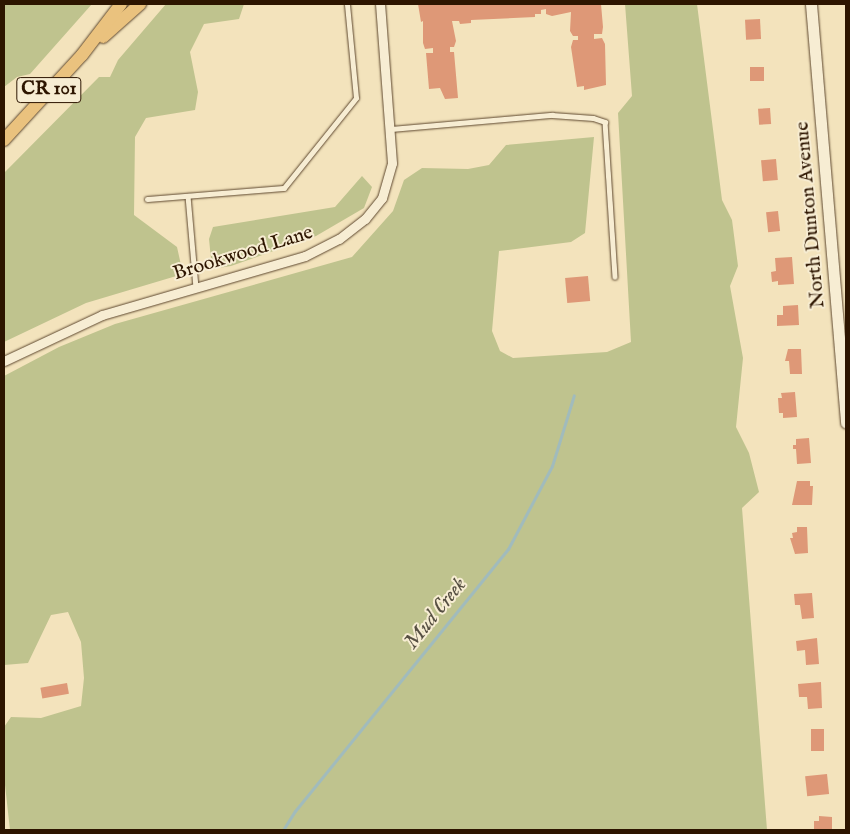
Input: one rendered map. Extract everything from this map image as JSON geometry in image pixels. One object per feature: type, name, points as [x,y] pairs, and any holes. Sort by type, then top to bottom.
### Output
[{"type":"main road","name":"CR 101","points":[[4,140],[82,55],[121,4]]},
{"type":"main road","name":"CR 101","points":[[82,55],[140,4]]},
{"type":"main road","points":[[4,133],[17,126]]},
{"type":"street","name":"Brookwood Lane","points":[[4,361],[102,315],[304,256],[352,230],[374,209],[386,186],[392,163],[391,129],[380,4]]},
{"type":"street","name":"North Dunton Avenue","points":[[811,4],[846,423]]},
{"type":"lane","points":[[147,199],[284,188],[356,98],[347,4]]},
{"type":"lane","points":[[391,129],[552,115],[593,118],[605,122],[615,277]]},
{"type":"lane","points":[[188,196],[196,288]]},
{"type":"green space","points":[[4,4],[92,4],[30,74],[17,77],[4,87]]},
{"type":"green space","points":[[166,4],[244,4],[239,19],[204,24],[190,52],[198,92],[195,110],[146,118],[135,137],[134,215],[177,247],[183,274],[86,303],[4,342],[4,173],[99,77],[110,77],[118,60]]},
{"type":"green space","points":[[625,4],[697,4],[722,200],[732,220],[738,266],[730,286],[743,358],[736,427],[749,453],[759,492],[742,508],[767,830],[10,830],[4,776],[4,727],[11,717],[41,718],[81,706],[84,678],[81,642],[68,612],[51,615],[28,663],[4,665],[4,376],[59,347],[115,324],[352,257],[393,211],[404,180],[422,168],[468,169],[489,165],[506,145],[594,137],[585,233],[571,242],[499,251],[492,331],[500,351],[513,358],[607,352],[631,342],[618,113],[632,96]]},
{"type":"green space","points":[[362,176],[372,187],[364,208],[316,236],[231,266],[212,269],[209,239],[213,227],[335,207]]},
{"type":"building","points":[[418,4],[601,4],[602,34],[594,34],[594,39],[602,38],[605,44],[606,85],[584,90],[584,86],[577,87],[571,47],[573,40],[578,40],[578,36],[573,36],[570,31],[571,12],[552,16],[546,14],[546,9],[541,10],[541,14],[535,14],[535,17],[471,20],[471,23],[460,24],[459,21],[452,21],[456,41],[454,47],[450,47],[450,52],[454,52],[458,98],[445,99],[440,88],[429,89],[426,53],[433,53],[433,48],[425,49],[423,43],[423,21],[421,22]]},
{"type":"building","points":[[760,19],[761,39],[746,40],[745,20]]},
{"type":"building","points":[[750,67],[764,67],[764,81],[750,81]]},
{"type":"building","points":[[770,108],[771,124],[759,125],[758,109]]},
{"type":"building","points":[[776,159],[778,180],[763,181],[761,160]]},
{"type":"building","points":[[778,211],[780,231],[768,232],[766,212]]},
{"type":"building","points":[[792,257],[794,284],[778,285],[778,281],[772,282],[771,272],[776,271],[775,258]]},
{"type":"building","points":[[588,276],[590,301],[567,303],[565,278]]},
{"type":"building","points":[[798,305],[799,325],[777,326],[777,315],[783,315],[783,306]]},
{"type":"building","points":[[788,349],[801,349],[802,374],[790,374],[789,361],[785,361]]},
{"type":"building","points":[[795,392],[797,417],[783,418],[783,413],[779,413],[778,398],[782,398],[781,393]]},
{"type":"building","points":[[809,438],[811,463],[797,464],[796,449],[793,449],[793,445],[796,445],[796,439]]},
{"type":"building","points":[[797,481],[810,481],[810,486],[813,486],[812,505],[792,505]]},
{"type":"building","points":[[797,527],[807,527],[808,553],[795,554],[790,538],[793,538],[792,533],[797,532]]},
{"type":"building","points":[[812,593],[814,618],[802,619],[800,605],[795,605],[794,594]]},
{"type":"building","points":[[817,638],[819,664],[806,665],[805,650],[797,651],[796,641]]},
{"type":"building","points":[[821,682],[822,708],[808,709],[807,697],[799,697],[798,684]]},
{"type":"building","points":[[67,683],[69,694],[42,699],[40,688]]},
{"type":"building","points":[[811,729],[824,729],[824,751],[811,751]]},
{"type":"building","points":[[827,774],[829,794],[807,796],[805,776]]},
{"type":"building","points":[[819,816],[832,817],[832,830],[814,830],[814,821],[819,821]]},
{"type":"waterway","name":"Mud Creek","points":[[283,830],[295,811],[508,549],[552,466],[574,395]]}]
